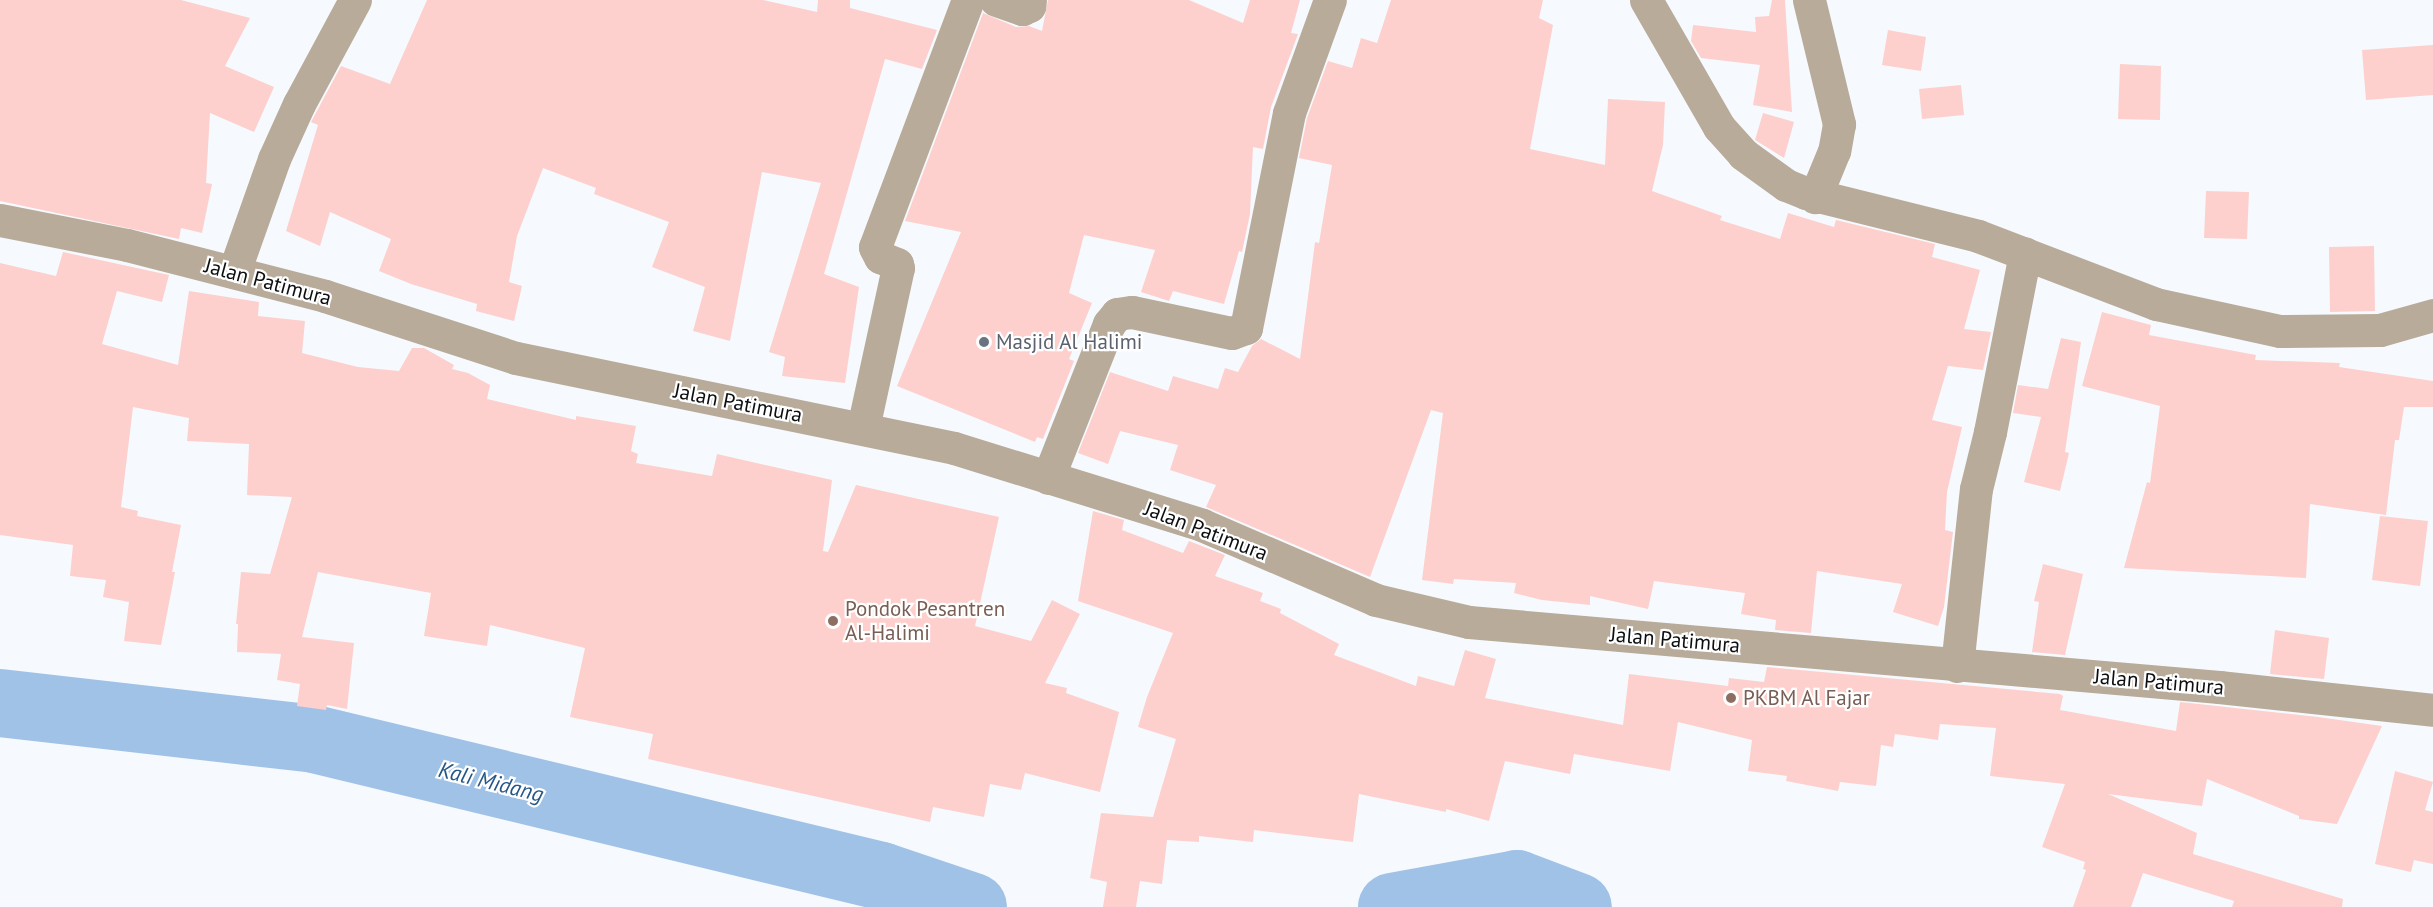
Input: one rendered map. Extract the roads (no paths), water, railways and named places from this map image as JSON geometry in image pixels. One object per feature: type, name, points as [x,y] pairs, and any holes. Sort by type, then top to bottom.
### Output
[{"type":"street","points":[[234,272],[274,159],[298,104],[355,0]]},
{"type":"street","points":[[863,428],[898,268],[897,264],[880,257],[874,247],[968,0]]},
{"type":"street","points":[[996,0],[1022,9],[1029,6],[1030,0]]},
{"type":"street","points":[[1048,478],[1109,324],[1117,314],[1132,312],[1229,333],[1246,328],[1251,318],[1289,113],[1330,0]]},
{"type":"street","points":[[1646,0],[1719,127],[1743,154],[1758,166],[1786,185],[1815,197],[1969,233],[2024,266],[2156,304],[2280,331],[2380,330],[2433,315]]},
{"type":"street","points":[[1809,0],[1839,124],[1834,151],[1815,197]]},
{"type":"street","name":"Jalan Patimura","points":[[0,220],[127,245],[325,296],[516,358],[954,448],[1202,525],[1376,600],[1469,622],[2219,687],[2433,710]]},
{"type":"street","points":[[1957,666],[1976,489],[2024,266]]},
{"type":"waterway","name":"Kali Midang","points":[[0,703],[314,739],[881,876],[973,907]]},
{"type":"waterway","name":"Kali Midang","points":[[1392,907],[1517,884],[1578,907]]},
{"type":"place","name":"Masjid Al Halimi","points":[[984,342]]},
{"type":"place","name":"Pondok Pesantren Al-Halimi","points":[[833,621]]},
{"type":"place","name":"PKBM Al Fajar","points":[[1731,698]]}]
